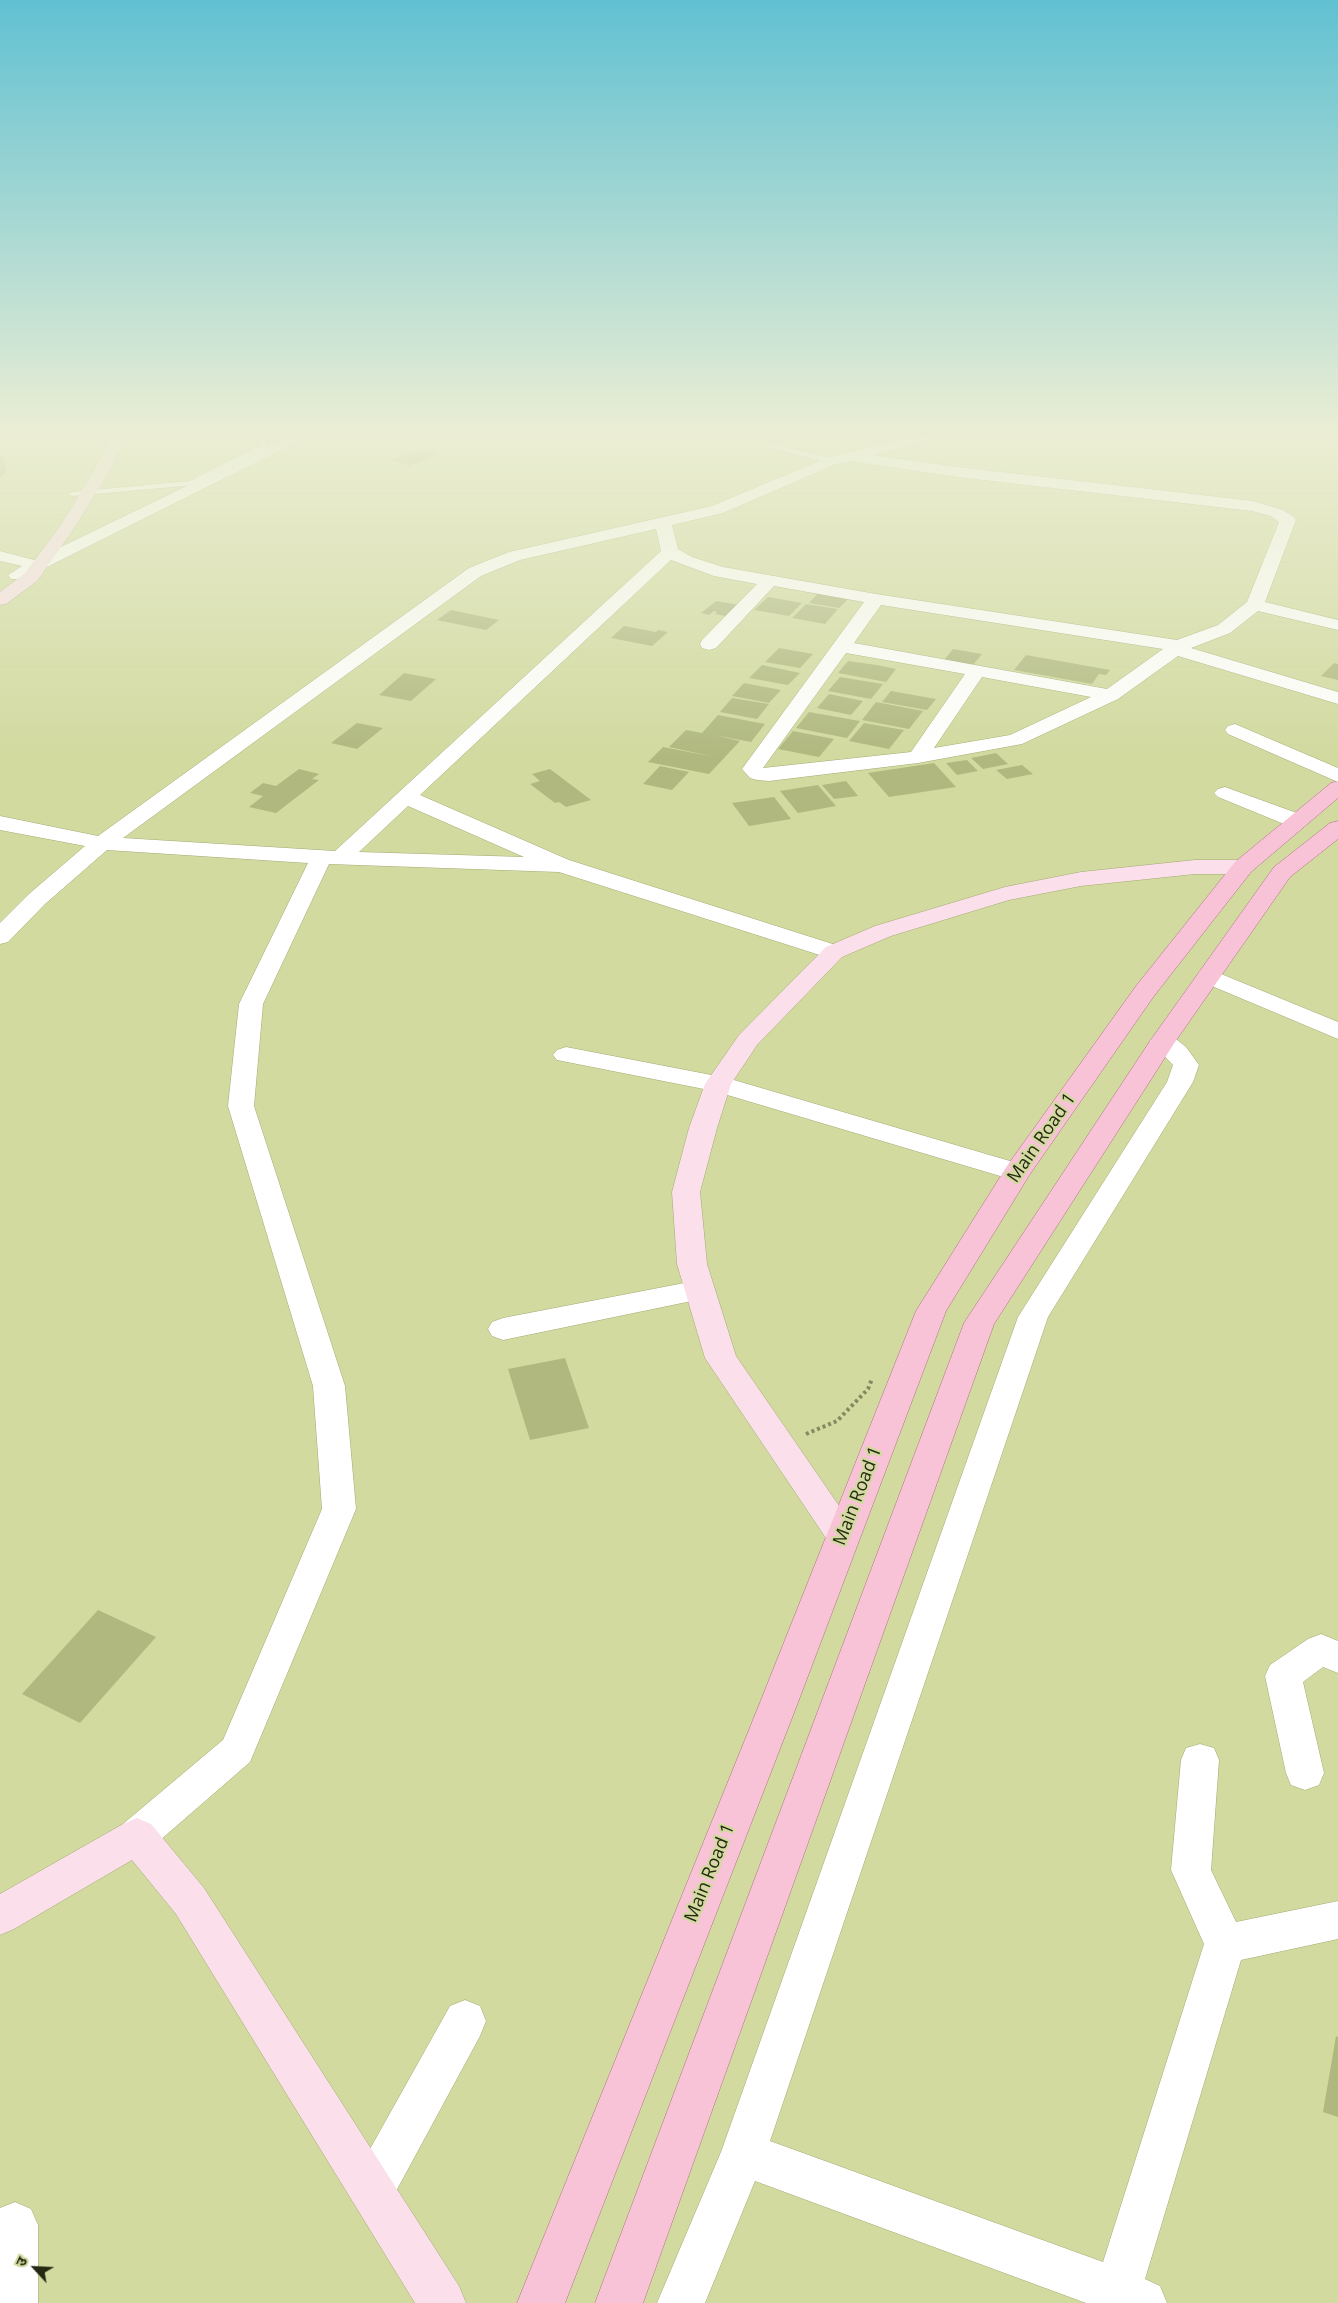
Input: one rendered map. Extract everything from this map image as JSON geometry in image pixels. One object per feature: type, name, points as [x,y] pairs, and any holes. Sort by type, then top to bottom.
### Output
[{"type":"main road","name":"Main Road 1","points":[[541,2303],[778,1705],[842,1535],[931,1311],[1017,1172],[1145,991],[1243,867],[1338,786]]},
{"type":"main road","points":[[619,2303],[979,1323],[1163,1042],[1282,872],[1338,828]]},
{"type":"street","points":[[0,600],[26,581],[28,568],[46,542]]},
{"type":"street","points":[[0,588],[28,568],[81,542]]},
{"type":"street","points":[[0,938],[37,899],[102,843],[475,572],[515,556],[572,542]]},
{"type":"street","points":[[668,542],[670,552],[686,561],[720,572],[1177,648],[1338,698]]},
{"type":"street","points":[[876,599],[752,769],[757,774],[769,775],[918,757],[1014,740],[1111,695],[1177,648],[1224,629],[1255,605],[1279,542]]},
{"type":"street","points":[[0,1916],[138,1836],[237,1751],[339,1509],[329,1386],[241,1106],[251,1004],[331,857],[408,798],[670,552]]},
{"type":"street","points":[[0,556],[28,568]]},
{"type":"street","points":[[709,644],[770,580]]},
{"type":"street","points":[[1255,605],[1338,625]]},
{"type":"street","points":[[841,646],[1111,695]]},
{"type":"street","points":[[918,757],[978,670]]},
{"type":"street","points":[[1235,730],[1338,776]]},
{"type":"street","points":[[1225,793],[1297,821]]},
{"type":"street","points":[[408,798],[561,865],[834,952]]},
{"type":"street","points":[[0,823],[102,843],[331,857],[561,865]]},
{"type":"street","points":[[842,1535],[721,1358],[692,1264],[686,1192],[703,1128],[718,1084],[748,1040],[834,952],[883,931],[1005,894],[1081,879],[1195,867],[1243,867]]},
{"type":"street","points":[[1209,976],[1338,1031]]},
{"type":"street","points":[[682,2303],[743,2154],[1033,1317],[1180,1082],[1186,1066],[1177,1052],[1163,1042]]},
{"type":"street","points":[[566,1054],[718,1084],[1017,1172]]},
{"type":"street","points":[[503,1329],[700,1290]]},
{"type":"street","points":[[1305,1774],[1283,1676],[1321,1649],[1338,1658]]},
{"type":"street","points":[[743,2154],[1130,2297],[1225,1944],[1191,1870],[1200,1760]]},
{"type":"street","points":[[138,1836],[190,1900],[442,2303]]},
{"type":"street","points":[[1225,1944],[1338,1920]]},
{"type":"street","points":[[372,2190],[465,2021]]},
{"type":"street","points":[[14,2303],[15,2225]]},
{"type":"building","points":[[819,592],[850,597],[839,608],[809,603]]},
{"type":"building","points":[[768,597],[802,603],[789,616],[754,610]]},
{"type":"building","points":[[716,601],[740,605],[725,616],[715,614],[717,612],[714,611],[709,615],[701,613]]},
{"type":"building","points":[[806,604],[838,609],[825,624],[792,618]]},
{"type":"building","points":[[451,610],[499,620],[486,630],[437,620]]},
{"type":"building","points":[[624,626],[656,632],[658,630],[668,632],[652,646],[611,638]]},
{"type":"building","points":[[779,648],[813,654],[800,668],[765,662]]},
{"type":"building","points":[[953,649],[982,654],[973,665],[944,660]]},
{"type":"building","points":[[1026,655],[1110,670],[1106,675],[1099,674],[1092,684],[1014,670]]},
{"type":"building","points":[[848,661],[896,669],[886,682],[838,673]]},
{"type":"building","points":[[1334,663],[1338,664],[1338,680],[1321,676]]},
{"type":"building","points":[[762,665],[800,673],[788,685],[749,678]]},
{"type":"building","points":[[404,673],[436,679],[411,701],[379,695]]},
{"type":"building","points":[[840,677],[883,684],[871,699],[828,691]]},
{"type":"building","points":[[744,683],[781,690],[769,703],[732,696]]},
{"type":"building","points":[[891,691],[936,699],[927,710],[882,702]]},
{"type":"building","points":[[829,694],[863,701],[851,715],[817,708]]},
{"type":"building","points":[[732,698],[769,704],[757,719],[720,712]]},
{"type":"building","points":[[876,702],[923,711],[909,729],[862,720]]},
{"type":"building","points":[[809,712],[860,721],[847,738],[796,728]]},
{"type":"building","points":[[718,715],[765,724],[751,742],[714,735],[740,741],[709,774],[648,762],[663,747],[715,757],[669,747],[686,730],[702,733]]},
{"type":"building","points":[[357,723],[383,728],[357,749],[331,743]]},
{"type":"building","points":[[864,723],[904,730],[889,749],[849,741]]},
{"type":"building","points":[[793,731],[834,739],[819,757],[778,749]]},
{"type":"building","points":[[996,753],[1008,764],[983,769],[971,758]]},
{"type":"building","points":[[967,760],[978,771],[957,775],[946,763]]},
{"type":"building","points":[[934,763],[956,787],[889,797],[868,773]]},
{"type":"building","points":[[1022,765],[1033,774],[1007,779],[996,770]]},
{"type":"building","points":[[660,766],[689,772],[672,790],[643,784]]},
{"type":"building","points":[[299,769],[319,774],[312,779],[319,780],[276,813],[249,807],[263,796],[250,793],[263,783],[276,786]]},
{"type":"building","points":[[550,769],[591,800],[566,807],[559,802],[555,803],[530,784],[540,781],[532,774]]},
{"type":"building","points":[[846,781],[858,796],[834,799],[822,785]]},
{"type":"building","points":[[818,785],[836,806],[798,813],[780,791]]},
{"type":"building","points":[[774,797],[791,819],[749,826],[732,803]]},
{"type":"building","points":[[565,1358],[589,1428],[530,1440],[508,1369]]},
{"type":"building","points":[[98,1610],[156,1637],[80,1723],[22,1694]]},
{"type":"building","points":[[1336,2036],[1338,2037],[1338,2117],[1323,2112]]}]
